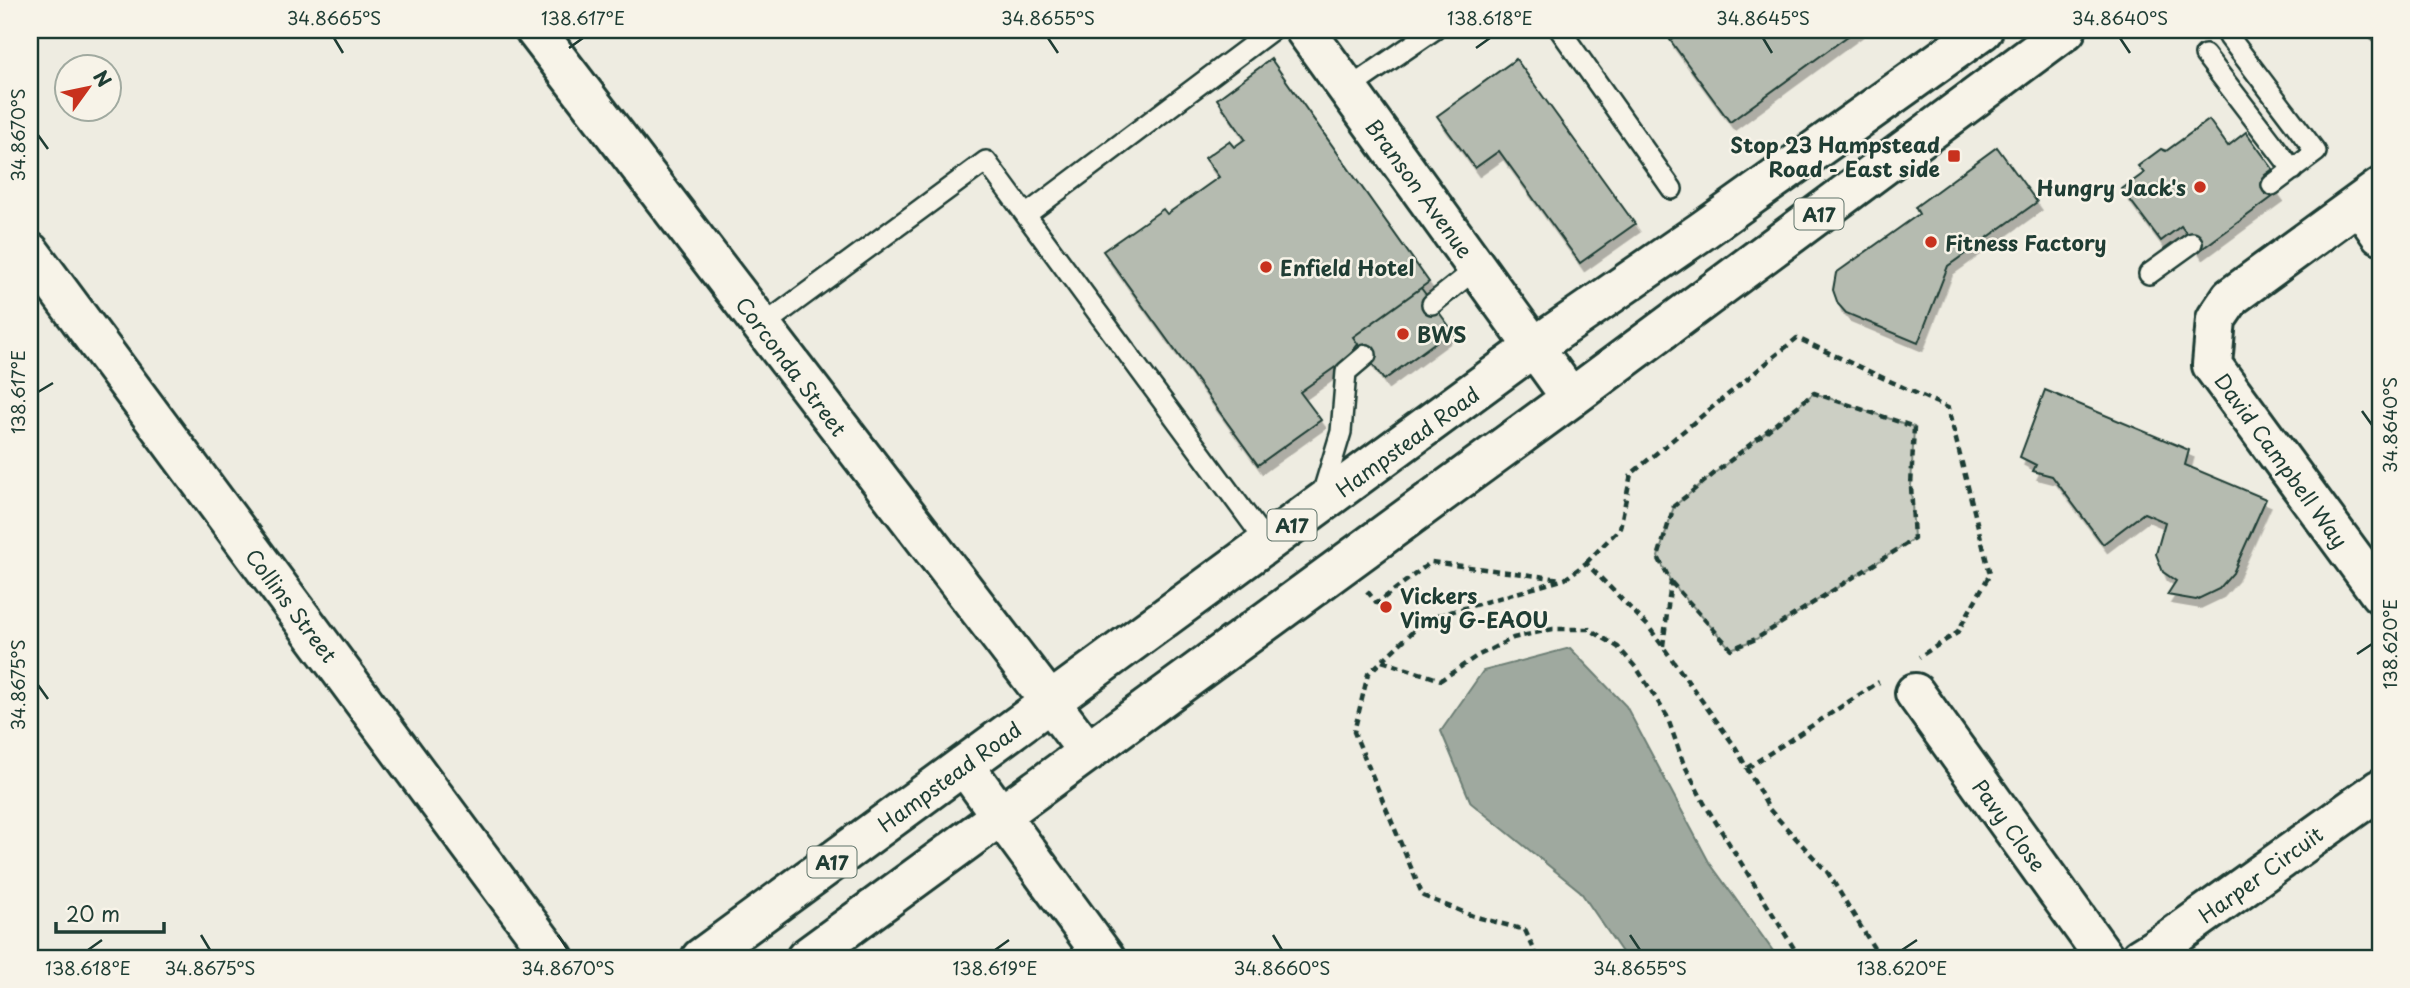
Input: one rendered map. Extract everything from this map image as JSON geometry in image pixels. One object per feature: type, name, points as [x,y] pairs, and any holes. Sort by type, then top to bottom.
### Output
[{"type":"main road","name":"Corconda Street","points":[[535,30],[1088,752]]},
{"type":"main road","name":"Branson Avenue","points":[[1305,30],[1571,398]]},
{"type":"main road","name":"Hampstead Road","points":[[701,958],[1534,347],[1702,231],[1983,30]]},
{"type":"main road","name":"A17","points":[[806,958],[1571,398],[2066,30]]},
{"type":"main road","name":"David Campbell Way","points":[[2373,209],[2231,296],[2216,319],[2212,365],[2380,594]]},
{"type":"main road","name":"Collins Street","points":[[30,252],[554,958]]},
{"type":"main road","name":"Pavy Close","points":[[1906,676],[2105,958]]},
{"type":"main road","points":[[964,765],[1105,958]]},
{"type":"main road","name":"Harper Circuit","points":[[2164,952],[2380,789]]},
{"type":"lane","points":[[1026,215],[1272,30]]},
{"type":"lane","points":[[1348,89],[1434,30]]},
{"type":"lane","points":[[1560,30],[1672,190]]},
{"type":"lane","points":[[2229,37],[2316,152],[2272,185]]},
{"type":"lane","points":[[2205,55],[2293,170]]},
{"type":"lane","points":[[762,326],[986,161],[1267,543]]},
{"type":"lane","points":[[2149,274],[2192,243]]},
{"type":"lane","points":[[1432,304],[1477,268]]},
{"type":"lane","points":[[1318,505],[1341,432],[1346,372],[1366,355]]},
{"type":"path","points":[[1538,958],[1525,930],[1473,916],[1423,896],[1354,732],[1368,674],[1426,619],[1565,579],[1586,563],[1620,528],[1631,474],[1797,338],[1948,408],[1990,574],[1957,633],[1906,676],[1746,768]]},
{"type":"path","points":[[1663,647],[1671,582],[1658,557],[1674,506],[1814,393],[1914,427],[1911,486],[1914,539],[1756,639],[1731,649],[1671,582]]},
{"type":"path","points":[[1367,590],[1377,603],[1431,562],[1565,579]]},
{"type":"path","points":[[1586,563],[1648,626],[1736,748],[1769,809],[1828,873],[1880,958]]},
{"type":"path","points":[[1382,661],[1441,680],[1477,656],[1513,638],[1553,629],[1589,629],[1618,647],[1638,670],[1667,716],[1683,762],[1704,803],[1800,958]]},
{"type":"shaded area","points":[[1814,393],[1914,427],[1911,486],[1914,539],[1756,639],[1731,649],[1671,582],[1658,557],[1674,506]]},
{"type":"shaded area","points":[[1570,648],[1626,706],[1709,862],[1778,958],[1626,958],[1580,891],[1471,803],[1441,731],[1483,671]]},
{"type":"building","points":[[1684,30],[1856,30],[1730,122],[1670,40]]},
{"type":"building","points":[[2366,30],[2380,30],[2380,49]]},
{"type":"building","name":"Enfield Hotel","points":[[1271,59],[1429,282],[1353,337],[1358,344],[1348,358],[1300,392],[1321,420],[1258,465],[1103,251],[1163,209],[1167,214],[1219,177],[1205,158],[1229,141],[1234,147],[1245,139],[1217,99]]},
{"type":"building","points":[[1516,59],[1635,224],[1580,263],[1499,151],[1475,168],[1437,116]]},
{"type":"building","name":"Hungry Jack's","points":[[2209,120],[2228,146],[2246,132],[2273,169],[2265,175],[2278,193],[2199,251],[2181,226],[2161,241],[2122,189],[2144,173],[2138,166],[2161,149],[2166,151]]},
{"type":"building","name":"Fitness Factory","points":[[1997,147],[2037,202],[1948,266],[1918,343],[1846,313],[1838,304],[1833,290],[1836,273],[1919,214],[1915,207]]},
{"type":"building","name":"BWS","points":[[1421,288],[1452,330],[1384,380],[1353,337]]},
{"type":"building","points":[[2045,390],[2189,450],[2185,465],[2266,499],[2233,573],[2219,589],[2196,600],[2167,595],[2176,581],[2163,572],[2156,554],[2165,522],[2144,513],[2103,544],[2052,476],[2033,471],[2036,465],[2020,457]]},
{"type":"place","name":"Stop 23 Hampstead Road - East side","points":[[1954,156]]},
{"type":"place","name":"Hungry Jack's","points":[[2200,187]]},
{"type":"place","name":"Fitness Factory","points":[[1931,242]]},
{"type":"place","name":"Enfield Hotel","points":[[1266,267]]},
{"type":"place","name":"BWS","points":[[1403,334]]},
{"type":"place","name":"Vickers Vimy G-EAOU","points":[[1386,607]]}]
